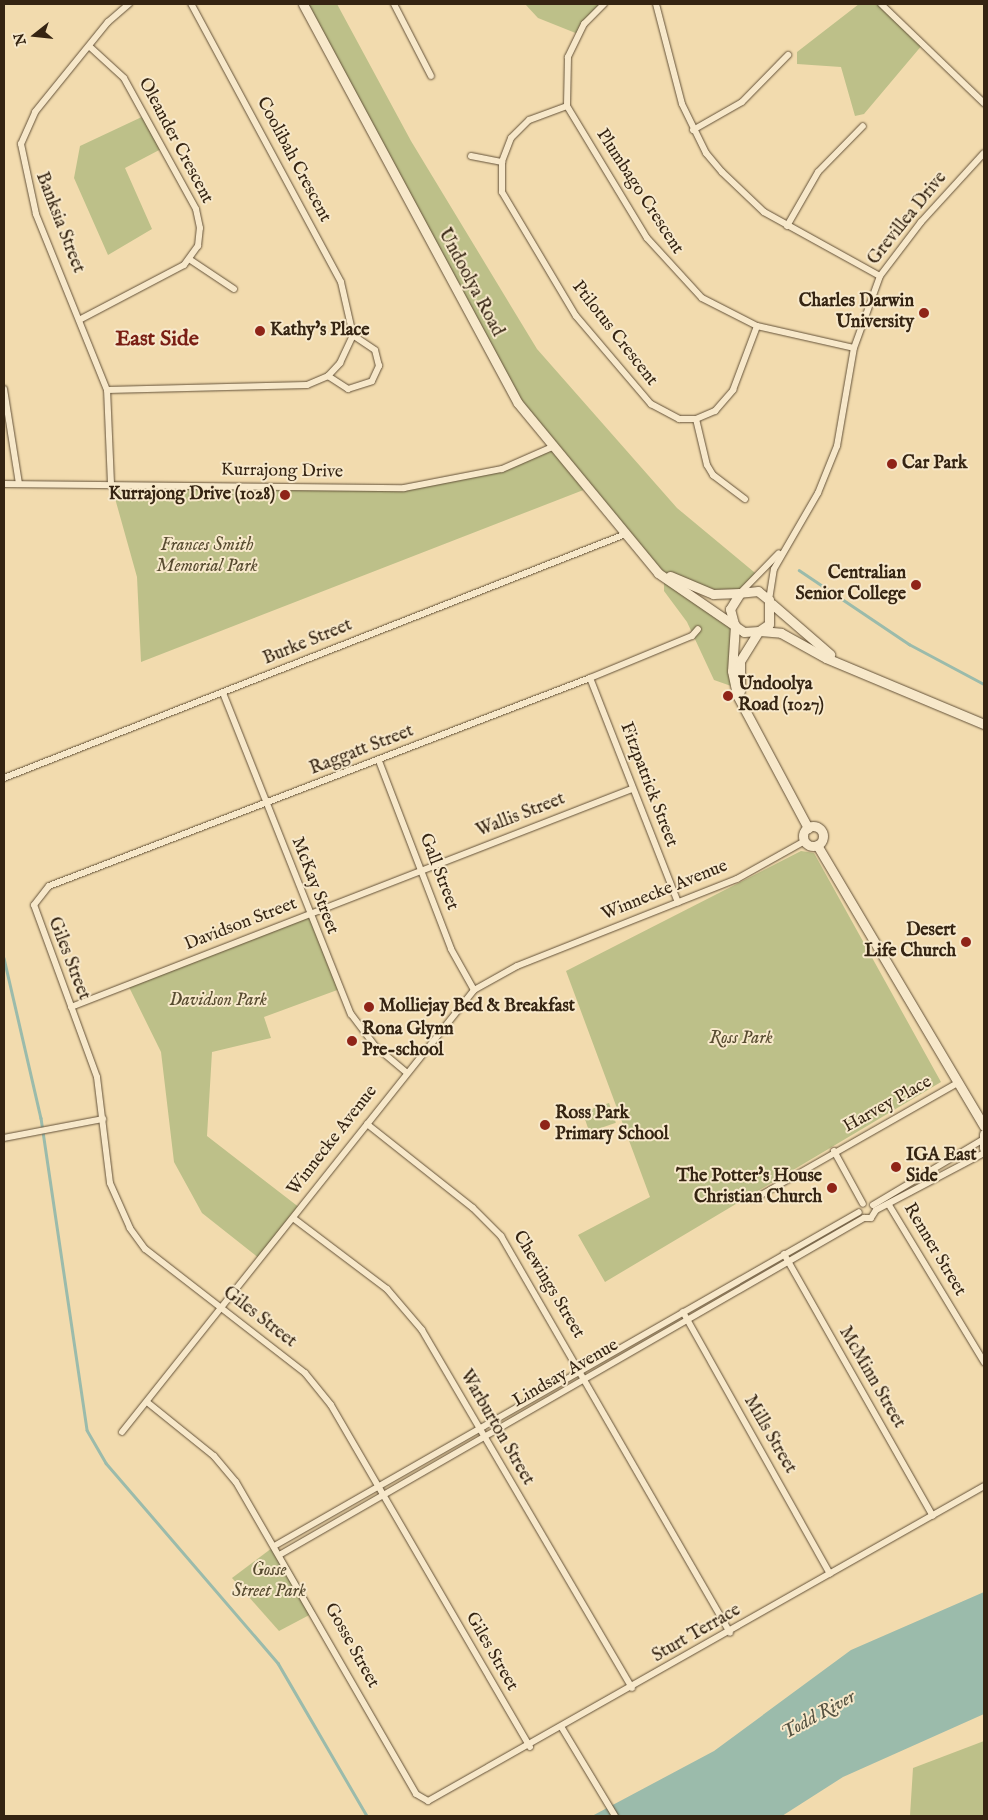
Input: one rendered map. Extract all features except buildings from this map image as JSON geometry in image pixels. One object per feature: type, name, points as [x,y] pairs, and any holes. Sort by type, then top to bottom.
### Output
[{"type":"main road","name":"Undoolya Road","points":[[303,4],[505,382],[552,447],[624,535],[662,576],[744,632],[781,633],[851,668]]},
{"type":"main road","name":"Undoolya Road","points":[[641,555],[697,589],[725,596],[758,591],[770,601]]},
{"type":"main road","points":[[740,593],[730,608],[734,625],[732,679],[746,712],[808,828],[805,841],[817,845],[956,1084],[984,1126]]},
{"type":"main road","points":[[746,712],[740,661],[771,618],[770,601]]},
{"type":"main road","points":[[770,601],[793,627],[851,668],[984,724]]},
{"type":"main road","points":[[808,828],[822,832],[817,845]]},
{"type":"street","name":"Banksia Street","points":[[111,484],[106,390],[81,319],[36,214],[20,144],[35,112],[89,46],[130,4]]},
{"type":"street","name":"Coolibah Crescent","points":[[191,4],[341,282],[353,335]]},
{"type":"street","points":[[394,4],[431,76]]},
{"type":"street","points":[[567,106],[568,57],[584,24],[604,4]]},
{"type":"street","points":[[656,4],[693,130],[736,190],[787,226],[880,276]]},
{"type":"street","points":[[881,4],[984,103]]},
{"type":"street","name":"Oleander Crescent","points":[[89,46],[124,78],[196,209],[200,238],[189,259]]},
{"type":"street","points":[[693,130],[742,102],[788,55]]},
{"type":"street","name":"Ptilotus Crescent","points":[[567,106],[518,128],[502,162],[500,178],[507,206],[576,316],[651,404],[671,418],[696,419]]},
{"type":"street","name":"Plumbago Crescent","points":[[567,106],[647,238],[671,269],[702,298],[757,326],[854,348]]},
{"type":"street","points":[[787,226],[818,172],[863,126]]},
{"type":"street","name":"Grevillea Drive","points":[[770,601],[771,577],[792,536],[818,493],[837,446],[854,348],[880,276],[984,153]]},
{"type":"street","points":[[471,156],[502,162]]},
{"type":"street","points":[[81,319],[189,259],[234,289]]},
{"type":"street","points":[[745,499],[713,475],[707,465],[696,419],[728,399],[757,326]]},
{"type":"street","points":[[106,390],[294,388],[328,376],[353,335],[375,350],[379,366],[372,381],[348,389],[328,376]]},
{"type":"street","points":[[4,389],[18,484]]},
{"type":"street","name":"Kurrajong Drive","points":[[4,484],[404,488],[502,469],[552,447]]},
{"type":"street","name":"Burke Street","points":[[4,778],[624,535]]},
{"type":"street","name":"Grevillea Drive","points":[[740,593],[792,536]]},
{"type":"street","name":"Raggatt Street","points":[[37,898],[50,886],[379,761],[590,678],[692,636],[698,629]]},
{"type":"street","name":"Fitzpatrick Street","points":[[590,678],[678,902]]},
{"type":"street","name":"McKay Street","points":[[223,693],[309,914],[352,1014],[375,1046],[406,1072]]},
{"type":"street","name":"Gall Street","points":[[379,761],[451,949],[474,990]]},
{"type":"street","name":"Wallis Street","points":[[421,871],[632,789]]},
{"type":"street","name":"Winnecke Avenue","points":[[122,1432],[293,1218],[406,1072],[474,990],[517,966],[736,879],[805,841]]},
{"type":"street","name":"Davidson Street","points":[[71,1007],[421,871]]},
{"type":"street","name":"Giles Street","points":[[37,898],[34,913],[97,1077],[110,1184],[130,1228],[145,1248],[305,1373],[331,1405],[530,1747]]},
{"type":"street","name":"Harvey Place","points":[[754,1200],[834,1151],[956,1084]]},
{"type":"street","points":[[4,1138],[54,1125],[103,1119]]},
{"type":"street","name":"Chewings Street","points":[[367,1124],[488,1221],[517,1259],[730,1633]]},
{"type":"street","points":[[874,1207],[983,1140]]},
{"type":"street","name":"Harvey Place","points":[[834,1151],[864,1204]]},
{"type":"street","points":[[864,1218],[860,1212],[864,1204],[874,1207],[889,1205],[984,1153]]},
{"type":"street","name":"Renner Street","points":[[889,1205],[984,1362]]},
{"type":"street","name":"Lindsay Avenue","points":[[281,1554],[789,1264],[864,1218],[871,1218],[874,1207]]},
{"type":"street","name":"Lindsay Avenue","points":[[276,1545],[580,1369],[860,1212]]},
{"type":"street","name":"Warburton Street","points":[[293,1218],[407,1310],[485,1438],[632,1688]]},
{"type":"street","name":"McMinn Street","points":[[784,1254],[933,1516]]},
{"type":"street","name":"Mills Street","points":[[683,1312],[830,1574]]},
{"type":"street","name":"Gosse Street","points":[[147,1402],[214,1456],[276,1545],[423,1800]]},
{"type":"street","name":"Sturt Terrace","points":[[423,1800],[435,1800],[530,1747],[984,1486]]},
{"type":"street","points":[[562,1728],[615,1816]]},
{"type":"green space","name":"Frances Smith Memorial Park","points":[[303,4],[337,4],[411,141],[537,349],[677,508],[760,577],[747,590],[707,594],[663,572],[641,555],[586,489],[141,662],[137,577],[111,484],[404,488],[502,469],[552,447],[532,422]]},
{"type":"green space","points":[[525,4],[604,4],[578,34],[538,18]]},
{"type":"green space","points":[[859,4],[881,4],[923,44],[864,114],[855,116],[841,67],[797,64],[797,52]]},
{"type":"green space","points":[[146,115],[163,148],[125,168],[152,229],[108,255],[74,178],[80,146]]},
{"type":"green space","points":[[664,580],[732,621],[734,687],[714,680],[687,622],[664,591]]},
{"type":"green space","name":"Ross Park","points":[[801,851],[814,853],[941,1082],[605,1282],[578,1235],[650,1197],[566,971]]},
{"type":"green space","name":"Davidson Park","points":[[309,914],[340,989],[264,1017],[271,1038],[212,1052],[207,1136],[300,1208],[260,1259],[202,1213],[174,1162],[161,1052],[128,985]]},
{"type":"green space","points":[[609,1103],[616,1123],[589,1132],[583,1112]]},
{"type":"green space","name":"Gosse Street Park","points":[[276,1545],[315,1612],[279,1631],[232,1578]]},
{"type":"green space","points":[[984,1741],[984,1816],[910,1816],[913,1768]]},
{"type":"water","name":"Todd River","points":[[984,1592],[984,1714],[843,1777],[782,1816],[592,1816],[714,1751],[851,1650]]},
{"type":"waterway","points":[[799,570],[909,644],[984,684]]},
{"type":"waterway","points":[[4,958],[41,1118],[87,1430],[106,1463],[278,1663],[367,1816]]},
{"type":"place","name":"Charles Darwin University","points":[[924,313]]},
{"type":"place","name":"Kathy's Place","points":[[260,331]]},
{"type":"place","name":"Car Park","points":[[892,464]]},
{"type":"place","name":"Kurrajong Drive (1028)","points":[[285,495]]},
{"type":"place","name":"Centralian Senior College","points":[[916,585]]},
{"type":"place","name":"Undoolya Road (1027)","points":[[728,696]]},
{"type":"place","name":"Desert Life Church","points":[[966,942]]},
{"type":"place","name":"Molliejay Bed & Breakfast","points":[[369,1007]]},
{"type":"place","name":"Rona Glynn Pre-school","points":[[352,1041]]},
{"type":"place","name":"Ross Park Primary School","points":[[545,1125]]},
{"type":"place","name":"IGA East Side","points":[[896,1167]]},
{"type":"place","name":"The Potter's House Christian Church","points":[[832,1188]]},
{"type":"district","name":"East Side","points":[[157,340]]}]
